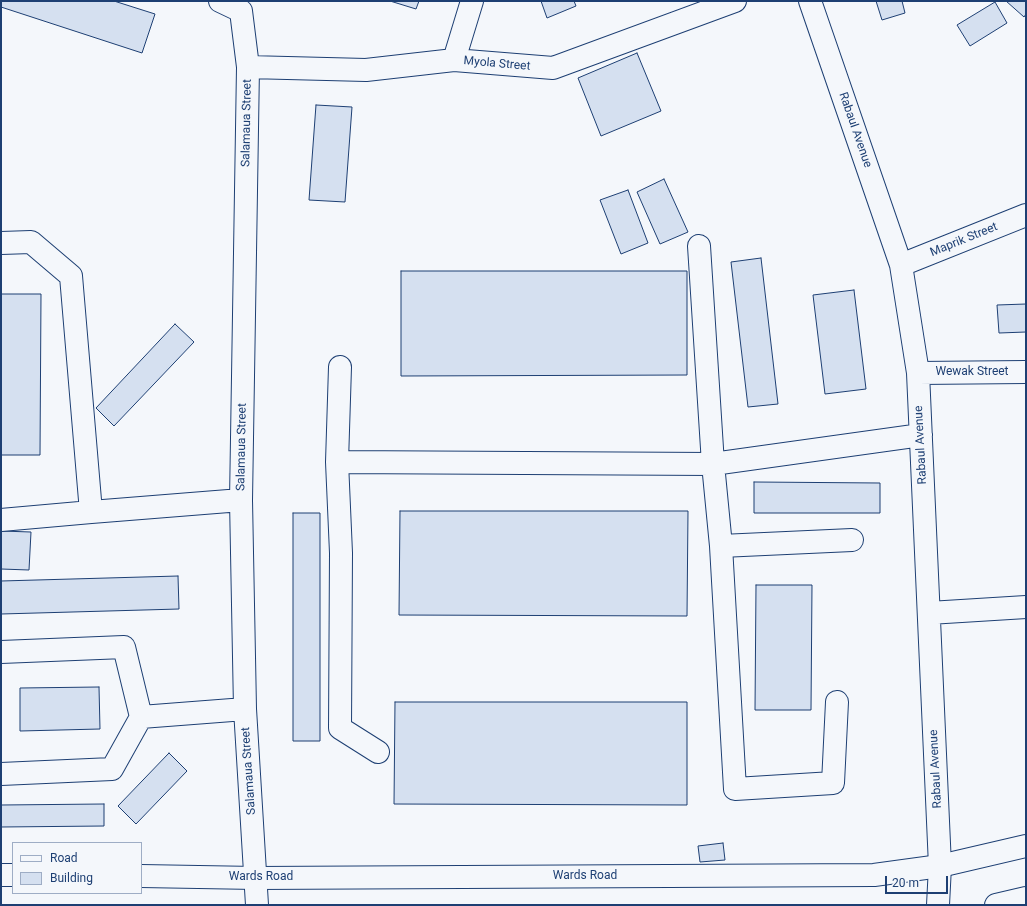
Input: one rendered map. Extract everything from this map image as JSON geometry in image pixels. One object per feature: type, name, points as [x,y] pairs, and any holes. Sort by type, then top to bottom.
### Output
[{"type":"street","name":"Salamaua Street","points":[[220,1],[241,11],[248,67],[241,500],[244,709],[257,905]]},
{"type":"street","points":[[454,60],[472,1]]},
{"type":"street","name":"Myola Street","points":[[248,67],[366,70],[454,60],[553,68],[735,1]]},
{"type":"street","name":"Rabaul Avenue","points":[[810,1],[901,265],[918,373],[940,866],[938,905]]},
{"type":"street","name":"Maprik Street","points":[[901,265],[1026,215]]},
{"type":"street","points":[[1,243],[31,242],[71,276],[91,512]]},
{"type":"street","points":[[700,246],[735,789],[833,783],[837,702]]},
{"type":"street","points":[[340,367],[337,462],[341,553],[340,728],[378,752]]},
{"type":"street","name":"Wewak Street","points":[[918,373],[1026,372]]},
{"type":"street","points":[[337,462],[713,464],[921,434]]},
{"type":"street","points":[[1,520],[241,500]]},
{"type":"street","points":[[720,546],[852,540]]},
{"type":"street","points":[[929,613],[1026,607]]},
{"type":"street","points":[[1,652],[124,647],[142,717],[112,769],[1,774]]},
{"type":"street","points":[[142,717],[244,709]]},
{"type":"street","name":"Wards Road","points":[[142,876],[256,878],[874,875],[940,866],[1026,846]]},
{"type":"street","points":[[1,875],[12,875]]},
{"type":"street","points":[[996,905],[1026,898]]},
{"type":"building","points":[[1,1],[114,1],[155,14],[142,53],[1,7]]},
{"type":"building","points":[[390,1],[419,1],[416,9]]},
{"type":"building","points":[[541,1],[574,1],[576,6],[547,18]]},
{"type":"building","points":[[876,1],[902,1],[905,13],[882,20]]},
{"type":"building","points":[[1006,1],[1026,1],[1026,14],[1024,17]]},
{"type":"building","points":[[995,2],[1007,23],[970,46],[957,25]]},
{"type":"building","points":[[637,53],[661,111],[601,136],[578,78]]},
{"type":"building","points":[[316,105],[352,107],[345,202],[309,200]]},
{"type":"building","points":[[664,179],[688,232],[660,244],[637,192]]},
{"type":"building","points":[[628,190],[648,243],[621,254],[600,200]]},
{"type":"building","points":[[761,258],[778,404],[748,407],[731,262]]},
{"type":"building","points":[[401,271],[687,271],[687,375],[401,376]]},
{"type":"building","points":[[854,290],[866,389],[825,394],[813,295]]},
{"type":"building","points":[[1,294],[41,294],[40,455],[1,455]]},
{"type":"building","points":[[1026,304],[1026,332],[999,333],[997,305]]},
{"type":"building","points":[[175,324],[194,342],[114,426],[96,408]]},
{"type":"building","points":[[754,482],[880,483],[880,513],[754,513]]},
{"type":"building","points":[[400,511],[688,511],[687,616],[399,615]]},
{"type":"building","points":[[293,513],[320,513],[320,741],[293,741]]},
{"type":"building","points":[[1,531],[31,532],[29,570],[1,569]]},
{"type":"building","points":[[178,576],[179,609],[1,614],[1,581]]},
{"type":"building","points":[[756,585],[812,585],[811,710],[755,710]]},
{"type":"building","points":[[99,687],[100,729],[20,731],[20,688]]},
{"type":"building","points":[[395,702],[687,702],[687,805],[394,804]]},
{"type":"building","points":[[169,753],[187,771],[136,824],[118,806]]},
{"type":"building","points":[[104,804],[104,826],[1,827],[1,805]]},
{"type":"building","points":[[723,843],[725,860],[700,862],[698,846]]}]
